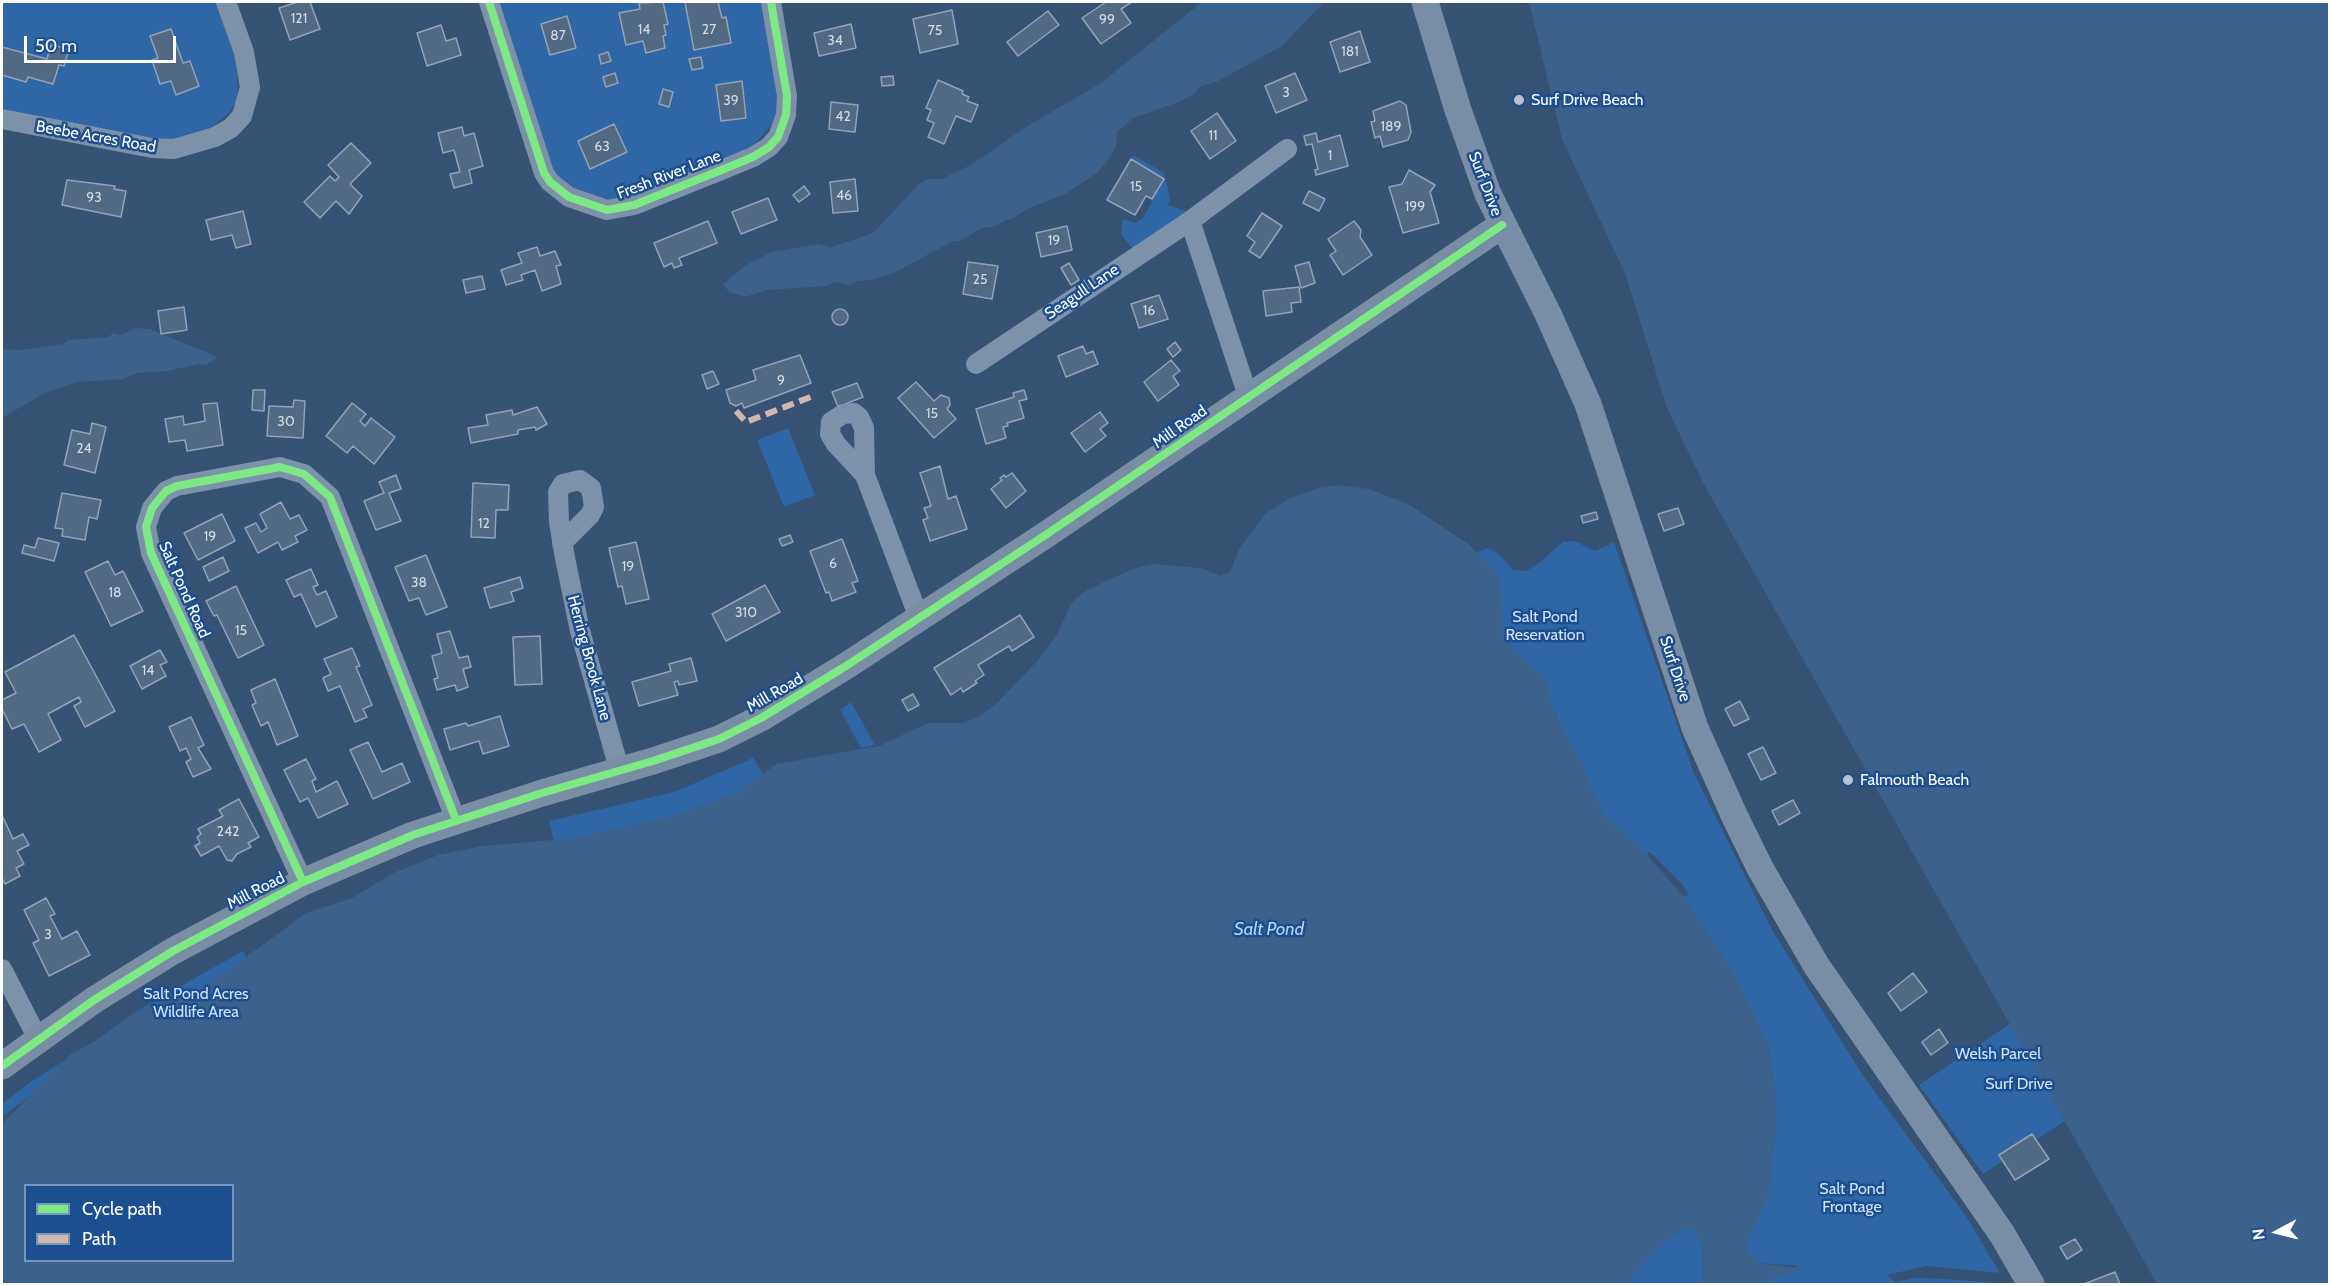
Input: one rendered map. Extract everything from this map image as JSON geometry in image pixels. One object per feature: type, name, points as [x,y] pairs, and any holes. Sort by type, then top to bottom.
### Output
[{"type":"street","name":"Beebe Acres Road","points":[[2,119],[152,148],[174,149],[215,137],[231,128],[242,116],[250,87],[244,52],[226,2]]},
{"type":"street","name":"Fresh River Lane","points":[[489,2],[544,173],[550,182],[569,197],[607,210],[634,205],[753,157],[769,147],[778,136],[786,115],[787,96],[771,2]]},
{"type":"street","name":"Surf Drive","points":[[1425,2],[1458,110],[1502,225],[1548,314],[1588,404],[1695,728],[1735,818],[1760,868],[1816,965],[2002,1234],[2031,1284]]},
{"type":"street","name":"Seagull Lane","points":[[976,364],[1190,221],[1287,149]]},
{"type":"street","points":[[1190,221],[1248,396]]},
{"type":"street","name":"Mill Road","points":[[2,1066],[38,1039],[173,951],[303,882],[391,844],[456,820],[620,772],[719,739],[761,718],[1044,536],[1502,225]]},
{"type":"street","name":"Salt Pond Road","points":[[303,882],[150,552],[146,527],[152,508],[166,491],[177,486],[280,467],[304,474],[330,497],[456,820]]},
{"type":"street","points":[[865,475],[919,618]]},
{"type":"street","name":"Herring Brook Lane","points":[[562,543],[580,631],[620,772]]},
{"type":"street","points":[[2,969],[38,1039]]},
{"type":"green space","points":[[2,2],[216,2],[237,61],[238,99],[230,112],[205,133],[173,140],[121,134],[2,109]]},
{"type":"green space","points":[[499,2],[763,2],[778,104],[774,122],[754,145],[735,156],[620,202],[580,195],[555,176]]},
{"type":"green space","points":[[1133,155],[1164,173],[1170,198],[1168,205],[1189,212],[1132,248],[1121,234],[1123,219],[1135,223],[1142,219],[1152,202],[1150,198],[1164,179],[1131,159]]},
{"type":"green space","points":[[788,428],[815,495],[784,507],[757,440]]},
{"type":"green space","points":[[1575,541],[1595,551],[1614,542],[1694,773],[1771,928],[1862,1074],[1966,1216],[2000,1273],[1926,1266],[1887,1275],[1895,1282],[1916,1278],[2006,1284],[1761,1284],[1767,1276],[1799,1266],[1761,1263],[1749,1255],[1736,1265],[1773,1153],[1776,1121],[1774,1086],[1768,1048],[1755,1017],[1719,951],[1683,896],[1689,895],[1683,885],[1651,853],[1647,851],[1649,857],[1607,822],[1553,710],[1495,639],[1478,552],[1487,548],[1498,553],[1513,570],[1526,571],[1563,542]]},
{"type":"green space","points":[[851,702],[875,745],[861,748],[840,710]]},
{"type":"green space","points":[[753,758],[770,785],[557,855],[549,821],[674,792]]},
{"type":"green space","name":"Salt Pond Acres Wildlife Area","points":[[243,951],[259,981],[71,1065],[2,1117],[2,1104],[32,1081],[88,1046],[137,1011]]},
{"type":"green space","name":"Welsh Parcel","points":[[2017,1019],[2079,1112],[1983,1174],[1919,1085]]},
{"type":"green space","points":[[1694,1228],[1702,1248],[1704,1284],[1624,1284],[1654,1250],[1670,1237],[1680,1230]]},
{"type":"water","points":[[1202,2],[1324,2],[1282,46],[1216,82],[1201,86],[1194,94],[1179,102],[1133,118],[1117,132],[1116,147],[1097,173],[1067,193],[1027,209],[1012,219],[1005,220],[997,226],[982,228],[960,241],[953,241],[894,273],[872,280],[857,281],[850,285],[834,282],[827,286],[767,290],[745,297],[729,292],[723,284],[746,265],[772,252],[817,244],[832,247],[873,233],[919,184],[927,179],[942,179],[971,165],[1026,127],[1101,83]]},
{"type":"water","points":[[1529,2],[2329,2],[2329,1284],[2157,1284],[1702,481],[1667,408],[1626,276],[1562,139]]},
{"type":"water","points":[[135,328],[150,329],[218,357],[206,365],[198,364],[168,371],[138,373],[123,379],[78,382],[45,393],[2,418],[2,349],[20,350],[63,344],[68,340],[108,337],[113,333],[121,335]]},
{"type":"water","name":"Salt Pond","points":[[1339,485],[1369,489],[1408,504],[1467,543],[1492,567],[1500,580],[1503,640],[1545,680],[1554,713],[1582,764],[1603,814],[1649,857],[1683,896],[1734,974],[1755,1017],[1768,1048],[1774,1086],[1776,1121],[1769,1194],[1746,1244],[1749,1254],[1761,1263],[1805,1269],[1770,1278],[1762,1284],[1704,1284],[1702,1248],[1693,1228],[1680,1230],[1670,1237],[1654,1250],[1624,1284],[2,1284],[2,1124],[71,1054],[99,1039],[138,1011],[205,987],[306,913],[352,898],[393,873],[438,855],[483,846],[575,838],[665,818],[737,793],[776,764],[879,746],[928,723],[963,723],[976,718],[994,706],[1040,658],[1058,633],[1071,603],[1087,590],[1132,569],[1154,564],[1201,568],[1221,576],[1230,572],[1239,549],[1265,514],[1290,498],[1319,488]]},
{"type":"building","points":[[298,2],[310,2],[320,29],[290,40],[279,8]]},
{"type":"building","points":[[663,2],[668,24],[664,25],[665,48],[646,53],[643,41],[626,45],[619,13],[640,9],[639,3]]},
{"type":"building","points":[[685,2],[718,2],[722,18],[726,17],[731,43],[694,50]]},
{"type":"building","points":[[1106,2],[1132,2],[1121,9],[1131,23],[1101,44],[1082,18]]},
{"type":"building","points":[[952,10],[958,44],[920,53],[913,19]]},
{"type":"building","points":[[1048,11],[1059,25],[1018,56],[1007,42]]},
{"type":"building","points":[[567,16],[576,48],[550,55],[541,24]]},
{"type":"building","points":[[851,24],[856,48],[819,56],[814,33]]},
{"type":"building","points":[[441,25],[446,41],[456,38],[461,55],[427,66],[417,33]]},
{"type":"building","points":[[171,29],[183,63],[190,61],[199,86],[176,95],[171,81],[160,84],[152,60],[158,58],[150,36]]},
{"type":"building","points":[[1360,31],[1370,62],[1340,72],[1330,42]]},
{"type":"building","points":[[51,45],[69,49],[64,66],[59,65],[53,84],[28,77],[26,82],[2,75],[2,47],[47,59]]},
{"type":"building","points":[[608,52],[611,61],[601,64],[599,55]]},
{"type":"building","points":[[701,57],[703,68],[692,70],[689,59]]},
{"type":"building","points":[[615,73],[618,83],[606,87],[603,77]]},
{"type":"building","points":[[1295,73],[1307,100],[1276,113],[1265,86]]},
{"type":"building","points":[[893,76],[894,85],[882,86],[881,77]]},
{"type":"building","points":[[938,80],[963,91],[962,94],[969,97],[967,101],[978,105],[971,122],[956,116],[944,144],[928,137],[934,123],[927,120],[931,110],[926,108]]},
{"type":"building","points":[[742,81],[746,118],[721,121],[716,85]]},
{"type":"building","points":[[663,89],[673,92],[669,107],[659,104]]},
{"type":"building","points":[[1400,101],[1406,105],[1411,132],[1408,140],[1383,147],[1380,136],[1375,138],[1371,122],[1375,121],[1373,111]]},
{"type":"building","points":[[831,102],[858,105],[855,132],[829,129]]},
{"type":"building","points":[[1217,113],[1236,141],[1210,159],[1191,131]]},
{"type":"building","points":[[614,124],[627,152],[590,169],[578,141]]},
{"type":"building","points":[[462,127],[464,136],[474,133],[483,166],[469,170],[472,183],[454,188],[450,174],[460,172],[454,150],[443,153],[438,133]]},
{"type":"building","points":[[1316,133],[1318,142],[1340,135],[1348,166],[1316,175],[1315,170],[1318,169],[1312,144],[1306,145],[1304,136]]},
{"type":"building","points":[[351,143],[371,163],[350,184],[362,196],[349,214],[336,201],[320,218],[304,202],[330,176],[335,181],[339,177],[328,165]]},
{"type":"building","points":[[1131,159],[1164,179],[1152,199],[1146,196],[1135,215],[1107,200]]},
{"type":"building","points":[[1409,170],[1435,185],[1430,192],[1439,223],[1403,233],[1389,187],[1402,184]]},
{"type":"building","points":[[855,179],[858,211],[833,213],[830,182]]},
{"type":"building","points":[[67,180],[115,186],[114,189],[126,191],[121,217],[62,205]]},
{"type":"building","points":[[804,186],[810,194],[799,202],[793,195]]},
{"type":"building","points":[[1309,191],[1325,199],[1319,211],[1303,203]]},
{"type":"building","points":[[768,198],[777,220],[741,234],[732,212]]},
{"type":"building","points":[[243,211],[251,244],[236,248],[232,235],[211,240],[206,220]]},
{"type":"building","points":[[1262,213],[1282,226],[1260,258],[1249,251],[1255,242],[1247,236]]},
{"type":"building","points":[[708,221],[717,243],[679,258],[682,265],[674,268],[672,263],[664,267],[654,243]]},
{"type":"building","points":[[1354,221],[1361,230],[1360,237],[1372,255],[1343,275],[1330,255],[1336,251],[1328,239]]},
{"type":"building","points":[[1067,226],[1072,250],[1041,257],[1036,233]]},
{"type":"building","points":[[537,247],[540,256],[555,251],[561,265],[556,266],[561,284],[542,291],[535,270],[521,275],[523,280],[506,285],[501,270],[522,263],[518,253]]},
{"type":"building","points":[[968,262],[998,266],[992,299],[963,294]]},
{"type":"building","points":[[1309,262],[1315,283],[1301,288],[1295,266]]},
{"type":"building","points":[[1069,263],[1079,280],[1071,285],[1061,268]]},
{"type":"building","points":[[482,276],[485,289],[466,293],[463,280]]},
{"type":"building","points":[[1299,287],[1301,302],[1291,303],[1292,312],[1266,316],[1263,291]]},
{"type":"building","points":[[1159,295],[1168,319],[1139,328],[1131,304]]},
{"type":"building","points":[[184,307],[187,330],[161,334],[158,311]]},
{"type":"building","points":[[840,309],[846,311],[848,317],[846,323],[840,325],[834,323],[832,317],[834,311]]},
{"type":"building","points":[[1175,342],[1181,350],[1173,357],[1167,349]]},
{"type":"building","points":[[1083,346],[1086,354],[1093,351],[1098,364],[1066,377],[1058,356]]},
{"type":"building","points":[[800,355],[811,383],[744,408],[742,403],[736,406],[730,403],[726,390],[756,380],[753,370]]},
{"type":"building","points":[[1171,360],[1180,371],[1173,376],[1179,385],[1158,401],[1144,382]]},
{"type":"building","points":[[713,371],[719,384],[707,389],[702,375]]},
{"type":"building","points":[[916,382],[934,401],[941,395],[949,398],[950,405],[947,409],[956,419],[934,438],[898,398]]},
{"type":"building","points":[[857,383],[863,397],[838,407],[832,392]]},
{"type":"building","points":[[253,390],[265,390],[264,411],[252,410]]},
{"type":"building","points":[[1024,390],[1027,399],[1019,401],[1024,418],[1007,423],[1008,426],[1003,427],[1006,438],[986,444],[976,409],[1014,397],[1013,393]]},
{"type":"building","points":[[294,400],[305,401],[303,438],[267,436],[269,406],[293,407]]},
{"type":"building","points":[[217,403],[223,445],[187,451],[185,440],[169,442],[165,419],[183,416],[184,425],[205,421],[203,404]]},
{"type":"building","points":[[352,403],[366,414],[360,421],[365,426],[371,418],[395,437],[374,464],[353,446],[347,453],[326,436]]},
{"type":"building","points":[[537,407],[547,424],[536,430],[535,427],[518,430],[518,434],[471,443],[468,428],[488,425],[486,415],[512,410],[513,415]]},
{"type":"building","points":[[1100,412],[1108,423],[1100,429],[1106,436],[1085,452],[1071,433]]},
{"type":"building","points":[[92,423],[106,427],[95,473],[64,465],[72,430],[90,434]]},
{"type":"building","points":[[940,466],[948,499],[956,496],[967,529],[930,541],[923,520],[928,518],[924,508],[931,506],[920,473]]},
{"type":"building","points":[[1012,473],[1026,491],[1006,508],[991,489],[1002,480],[1000,478]]},
{"type":"building","points":[[396,475],[401,489],[389,493],[401,521],[376,530],[364,501],[384,493],[379,482]]},
{"type":"building","points":[[473,483],[509,485],[508,510],[496,510],[495,538],[471,537]]},
{"type":"building","points":[[62,493],[101,500],[97,519],[89,517],[85,540],[62,536],[63,529],[55,528]]},
{"type":"building","points":[[281,502],[290,519],[299,515],[307,530],[295,536],[298,542],[282,550],[278,542],[258,553],[245,528],[256,523],[261,532],[267,528],[260,514]]},
{"type":"building","points":[[1678,508],[1684,524],[1664,531],[1658,514]]},
{"type":"building","points":[[1596,512],[1598,519],[1583,523],[1581,516]]},
{"type":"building","points":[[222,514],[235,541],[198,560],[184,533]]},
{"type":"building","points":[[790,535],[793,542],[782,546],[779,539]]},
{"type":"building","points":[[38,538],[59,543],[54,561],[22,553],[24,545],[35,548]]},
{"type":"building","points":[[842,539],[858,581],[852,583],[856,592],[832,601],[829,592],[826,593],[810,551]]},
{"type":"building","points":[[636,542],[649,599],[626,604],[622,586],[618,587],[609,548]]},
{"type":"building","points":[[426,555],[447,607],[426,615],[419,598],[409,601],[395,567]]},
{"type":"building","points":[[223,557],[229,571],[209,581],[203,567]]},
{"type":"building","points":[[108,561],[115,575],[123,571],[143,611],[111,626],[85,572]]},
{"type":"building","points":[[311,569],[318,585],[313,587],[317,595],[326,591],[337,617],[316,627],[301,594],[294,597],[286,580]]},
{"type":"building","points":[[520,577],[523,588],[511,592],[514,601],[490,608],[484,588]]},
{"type":"building","points":[[765,585],[780,612],[726,641],[712,614]]},
{"type":"building","points":[[236,586],[264,645],[238,658],[217,615],[214,616],[206,601]]},
{"type":"building","points":[[1020,615],[1034,637],[1012,651],[1009,646],[978,665],[984,675],[975,681],[977,683],[963,692],[961,688],[951,695],[934,668]]},
{"type":"building","points":[[450,631],[459,658],[468,656],[471,667],[463,669],[468,687],[457,691],[455,685],[437,690],[434,679],[438,678],[432,656],[442,653],[437,634]]},
{"type":"building","points":[[74,635],[115,711],[85,727],[74,706],[81,702],[79,697],[48,714],[61,740],[39,752],[24,724],[12,729],[2,709],[2,700],[16,693],[5,672]]},
{"type":"building","points":[[540,636],[542,684],[515,685],[513,637]]},
{"type":"building","points":[[352,648],[360,666],[356,667],[372,705],[363,709],[367,717],[355,722],[340,686],[328,691],[323,678],[331,674],[324,659]]},
{"type":"building","points":[[160,650],[167,662],[160,665],[166,676],[142,689],[130,666]]},
{"type":"building","points":[[691,658],[697,681],[679,685],[678,681],[674,682],[678,695],[639,706],[632,682],[671,671],[669,664]]},
{"type":"building","points":[[275,679],[298,736],[277,745],[268,722],[261,726],[252,705],[256,703],[251,690]]},
{"type":"building","points":[[913,694],[919,705],[908,711],[902,700]]},
{"type":"building","points":[[1740,701],[1749,719],[1734,726],[1725,709]]},
{"type":"building","points":[[500,716],[509,746],[483,754],[479,741],[450,750],[444,729],[466,723],[468,726]]},
{"type":"building","points":[[191,717],[204,745],[198,748],[211,769],[193,777],[186,762],[191,759],[186,748],[180,751],[169,727]]},
{"type":"building","points":[[368,742],[382,772],[402,763],[410,782],[373,799],[350,750]]},
{"type":"building","points":[[1763,747],[1776,773],[1761,780],[1748,754]]},
{"type":"building","points":[[306,759],[316,779],[312,781],[316,792],[337,781],[348,804],[318,818],[308,798],[300,802],[284,770]]},
{"type":"building","points":[[239,799],[259,837],[248,843],[251,847],[237,854],[232,861],[227,860],[219,846],[201,856],[195,846],[200,843],[197,837],[201,834],[198,829],[223,816],[219,810]]},
{"type":"building","points":[[1793,800],[1800,813],[1779,825],[1772,811]]},
{"type":"building","points":[[2,815],[13,839],[23,834],[29,845],[17,851],[24,864],[16,868],[20,876],[5,884],[2,878]]},
{"type":"building","points":[[46,898],[55,914],[50,916],[62,939],[77,931],[90,955],[49,976],[33,943],[39,940],[24,910]]},
{"type":"building","points":[[1913,973],[1927,992],[1901,1011],[1888,993]]},
{"type":"building","points":[[1939,1029],[1948,1043],[1931,1055],[1922,1042]]},
{"type":"building","points":[[2032,1134],[2049,1159],[2015,1180],[1999,1155]]},
{"type":"building","points":[[2075,1239],[2082,1250],[2067,1259],[2060,1247]]},
{"type":"building","points":[[2115,1272],[2120,1284],[2084,1284]]},
{"type":"marked path","points":[[736,411],[746,422],[813,396]]},
{"type":"cycle path","points":[[489,2],[544,173],[550,182],[569,197],[607,210],[634,205],[753,157],[769,147],[778,137],[786,115],[787,96],[771,2]]},
{"type":"cycle path","points":[[2,1066],[94,1000],[173,951],[303,882],[413,835],[719,739],[761,718],[846,666],[1044,536],[1502,225]]},
{"type":"cycle path","points":[[303,882],[151,553],[146,527],[152,508],[166,491],[177,486],[280,467],[304,474],[330,497],[456,820]]},
{"type":"place","name":"Surf Drive Beach","points":[[1519,100]]},
{"type":"place","name":"Falmouth Beach","points":[[1848,780]]},
{"type":"park label","name":"Salt Pond Reservation","points":[[1545,626]]},
{"type":"park label","name":"Salt Pond Frontage","points":[[1852,1198]]}]
